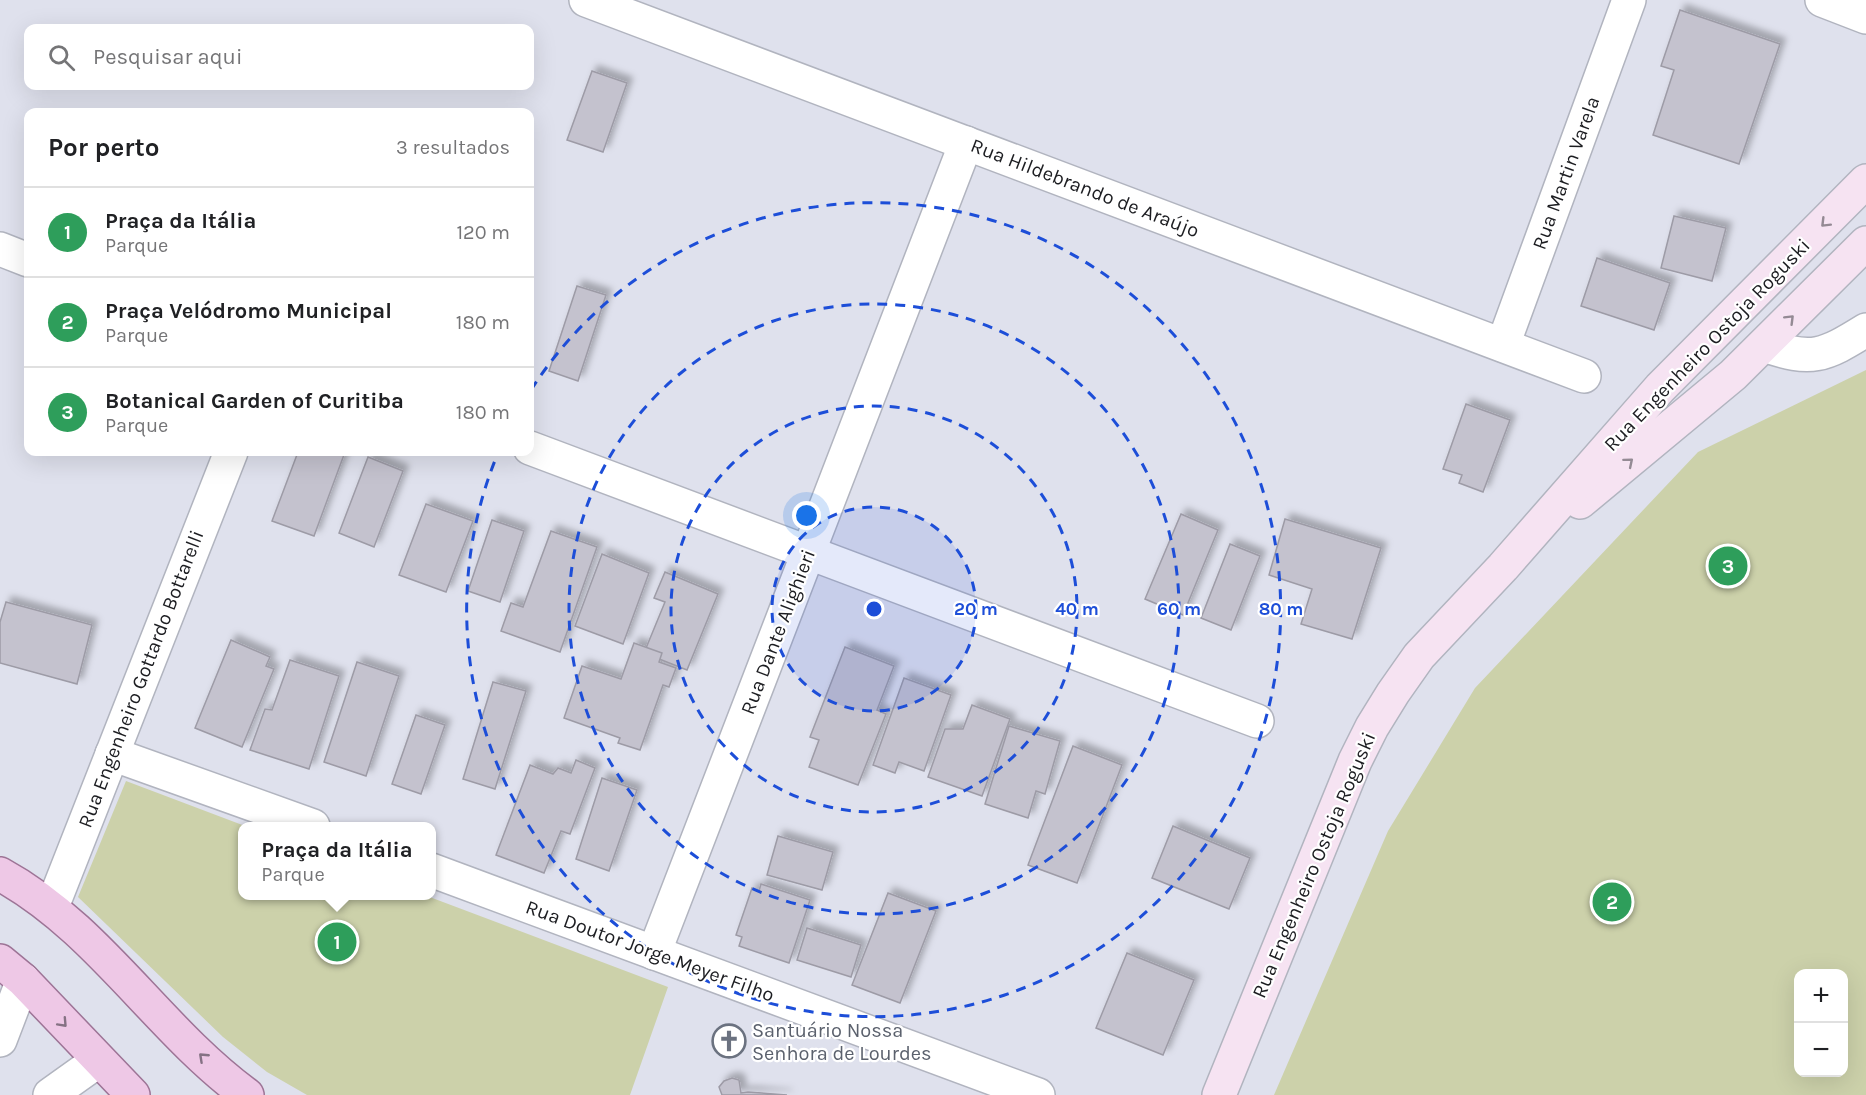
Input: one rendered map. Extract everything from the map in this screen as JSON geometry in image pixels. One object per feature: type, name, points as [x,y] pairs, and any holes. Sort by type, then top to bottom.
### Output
[{"type":"main road","name":"Rua Engenheiro Ostoja Roguski","points":[[1219,1095],[1355,761],[1372,727],[1419,656],[1503,567],[1660,388],[1866,181]]},
{"type":"main road","name":"Rua Engenheiro Ostoja Roguski","points":[[1503,567],[1709,396],[1764,345],[1866,243]]},
{"type":"main road","points":[[1758,290],[1754,310],[1755,330],[1764,345]]},
{"type":"main road","points":[[0,874],[52,907],[109,960],[206,1060],[247,1095]]},
{"type":"main road","points":[[12,971],[133,1095]]},
{"type":"street","name":"Rua Hildebrando de Araújo","points":[[586,0],[1584,376]]},
{"type":"street","name":"Rua Martin Varela","points":[[1503,345],[1629,0]]},
{"type":"street","points":[[1822,0],[1866,17]]},
{"type":"street","name":"Rua Dante Alighieri","points":[[654,953],[966,143]]},
{"type":"street","points":[[0,249],[24,258]]},
{"type":"street","name":"Rua Engenheiro Ostoja Roguski","points":[[1764,345],[1791,354],[1814,355],[1837,348],[1866,330]]},
{"type":"street","points":[[534,450],[1257,721]]},
{"type":"street","name":"Rua Engenheiro Gottardo Bottarelli","points":[[52,907],[229,456]]},
{"type":"street","points":[[112,754],[302,822]]},
{"type":"street","name":"Rua Doutor Jorge Meyer Filho","points":[[436,871],[1038,1095]]},
{"type":"street","points":[[0,1040],[12,971]]},
{"type":"street","points":[[50,1095],[99,1060]]},
{"type":"green space","points":[[1866,370],[1866,1095],[1274,1095],[1388,831],[1475,688],[1698,452]]},
{"type":"green space","points":[[126,781],[238,823],[238,900],[436,899],[668,987],[630,1095],[307,1095],[267,1072],[223,1037],[78,897]]},
{"type":"building","points":[[1680,10],[1780,44],[1739,164],[1653,135],[1674,70],[1661,66]]},
{"type":"building","points":[[592,71],[627,83],[603,152],[567,140]]},
{"type":"building","points":[[1674,216],[1726,228],[1712,281],[1661,268]]},
{"type":"building","points":[[1597,258],[1670,283],[1654,330],[1581,306]]},
{"type":"building","points":[[577,286],[606,295],[578,381],[549,371]]},
{"type":"building","points":[[1466,404],[1510,420],[1483,492],[1459,483],[1462,475],[1443,469]]},
{"type":"building","points":[[296,456],[344,456],[314,536],[272,521]]},
{"type":"building","points":[[368,457],[403,471],[374,547],[339,533]]},
{"type":"building","points":[[426,504],[473,521],[446,592],[399,575]]},
{"type":"building","points":[[1181,514],[1218,530],[1183,615],[1145,599]]},
{"type":"building","points":[[1285,519],[1381,548],[1352,639],[1301,624],[1312,589],[1269,575]]},
{"type":"building","points":[[492,520],[524,531],[500,602],[468,591]]},
{"type":"building","points":[[551,531],[597,547],[560,652],[501,631],[511,603],[523,607]]},
{"type":"building","points":[[1230,544],[1260,556],[1231,630],[1201,618]]},
{"type":"building","points":[[602,554],[649,573],[623,644],[575,626]]},
{"type":"building","points":[[665,572],[718,594],[687,670],[644,653],[665,602],[654,598]]},
{"type":"building","points":[[6,602],[92,625],[77,684],[0,663],[0,622]]},
{"type":"building","points":[[231,640],[270,657],[266,666],[274,669],[242,747],[195,728]]},
{"type":"building","points":[[634,643],[662,653],[659,662],[676,668],[669,687],[663,685],[640,750],[618,743],[620,738],[564,718],[582,666],[621,679]]},
{"type":"building","points":[[845,647],[894,666],[877,710],[886,714],[858,785],[809,767],[819,740],[810,737]]},
{"type":"building","points":[[290,660],[339,676],[309,769],[250,750],[265,709],[272,710]]},
{"type":"building","points":[[357,662],[399,676],[366,776],[324,762]]},
{"type":"building","points":[[904,678],[951,695],[924,771],[899,762],[895,773],[873,765]]},
{"type":"building","points":[[493,682],[526,691],[495,789],[463,779]]},
{"type":"building","points":[[972,705],[1010,719],[982,796],[928,777],[945,729],[963,729]]},
{"type":"building","points":[[416,715],[445,725],[421,794],[392,784]]},
{"type":"building","points":[[1009,726],[1060,741],[1045,794],[1036,791],[1028,818],[985,804]]},
{"type":"building","points":[[1073,746],[1122,765],[1077,883],[1028,865]]},
{"type":"building","points":[[576,760],[595,768],[570,834],[561,831],[544,873],[496,855],[530,765],[553,774],[558,768],[571,773]]},
{"type":"building","points":[[602,778],[637,790],[609,871],[576,859]]},
{"type":"building","points":[[1173,826],[1250,858],[1229,909],[1152,878]]},
{"type":"building","points":[[778,836],[833,852],[822,890],[767,875]]},
{"type":"building","points":[[761,884],[810,900],[789,963],[739,946],[742,937],[736,935],[752,888],[759,891]]},
{"type":"building","points":[[888,893],[936,911],[900,1003],[852,985]]},
{"type":"building","points":[[807,928],[861,945],[851,977],[797,960]]},
{"type":"building","points":[[1127,953],[1194,980],[1163,1055],[1096,1028]]},
{"type":"building","name":"Santuário Nossa Senhora de Lourdes","points":[[732,1078],[739,1080],[741,1093],[787,1095],[722,1095],[719,1087],[724,1081]]},
{"type":"place","name":"Botanical Garden of Curitiba","points":[[1728,566]]},
{"type":"place","name":"Praça Velódromo Municipal","points":[[1612,902]]},
{"type":"place","name":"Praça da Itália","points":[[337,942]]},
{"type":"place","name":"Santuário Nossa Senhora de Lourdes","points":[[729,1041]]}]
